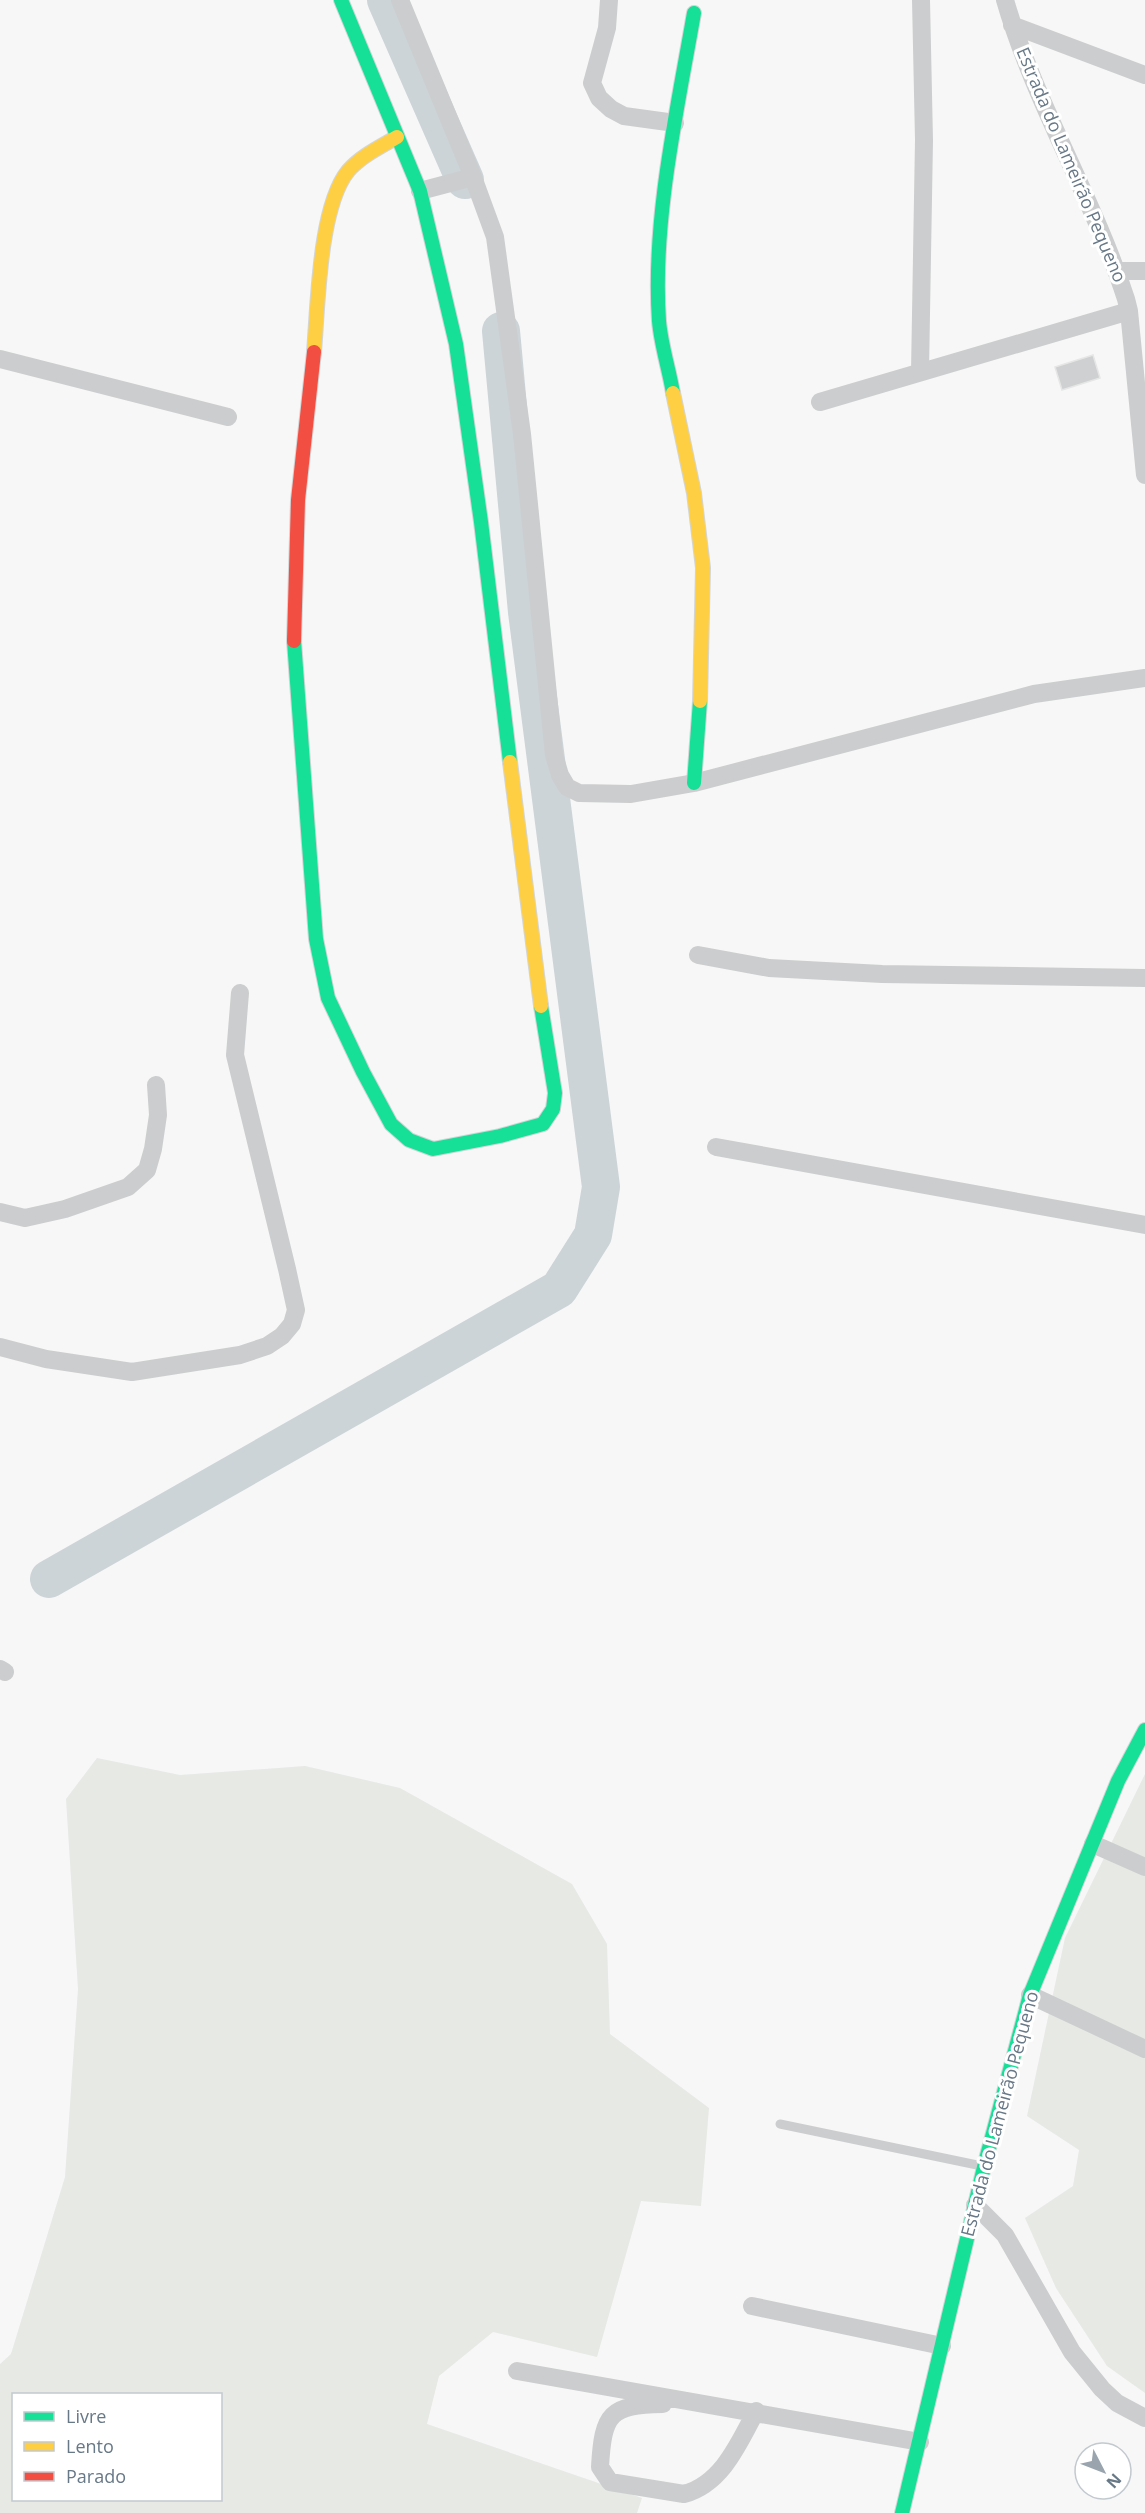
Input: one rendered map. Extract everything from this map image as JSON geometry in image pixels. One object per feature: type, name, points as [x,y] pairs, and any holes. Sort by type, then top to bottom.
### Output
[{"type":"street","points":[[341,0],[420,190],[456,345],[492,604],[536,972],[555,1093],[553,1109],[543,1124],[500,1136],[433,1149],[409,1140],[391,1124],[328,998],[316,939],[294,648],[297,500],[326,232],[336,189],[347,170],[363,155],[397,136]]},
{"type":"street","points":[[400,0],[473,177],[495,237],[522,435],[554,755],[560,776],[567,787],[579,793],[596,795],[631,794],[694,783],[1034,694],[1145,678]]},
{"type":"street","points":[[609,0],[607,28],[592,83],[599,98],[610,109],[624,116],[675,123]]},
{"type":"street","points":[[920,372],[924,140],[921,0]]},
{"type":"street","name":"Estrada do Lameirão Pequeno","points":[[1005,0],[1012,25],[1117,271],[1130,311],[1145,475]]},
{"type":"street","points":[[694,13],[675,123],[660,236],[659,322],[694,492],[703,568],[702,669],[694,783]]},
{"type":"street","points":[[1012,25],[1145,75]]},
{"type":"street","points":[[420,190],[473,177]]},
{"type":"street","points":[[1117,271],[1145,271]]},
{"type":"street","points":[[820,402],[1130,311]]},
{"type":"street","points":[[0,359],[228,417]]},
{"type":"street","points":[[698,955],[769,968],[882,974],[1145,978]]},
{"type":"street","points":[[0,1347],[46,1359],[132,1372],[240,1355],[267,1346],[282,1336],[292,1324],[296,1310],[235,1055],[240,993]]},
{"type":"street","points":[[0,1212],[25,1218],[65,1209],[128,1187],[147,1170],[153,1149],[158,1115],[156,1085]]},
{"type":"street","points":[[716,1147],[1145,1225]]},
{"type":"street","name":"Estrada do Lameirão Pequeno","points":[[902,2513],[984,2167],[1030,1995],[1118,1781],[1145,1730]]},
{"type":"street","points":[[1093,1844],[1145,1867]]},
{"type":"street","points":[[1030,1995],[1145,2049]]},
{"type":"street","points":[[975,2205],[1005,2235],[1072,2352],[1102,2389],[1117,2403],[1145,2418]]},
{"type":"street","points":[[752,2306],[942,2346]]},
{"type":"street","points":[[517,2371],[756,2411],[920,2442]]},
{"type":"street","points":[[695,2401],[638,2404],[622,2407],[613,2414],[607,2426],[601,2452],[600,2467],[604,2476],[617,2484],[684,2494],[694,2491],[713,2478],[734,2452],[756,2411]]},
{"type":"lane","points":[[780,2124],[984,2167]]},
{"type":"shaded area","points":[[97,1758],[180,1775],[305,1766],[400,1788],[572,1884],[607,1944],[610,2034],[709,2108],[701,2206],[641,2201],[597,2357],[493,2332],[439,2376],[427,2424],[642,2498],[637,2513],[0,2513],[0,2364],[11,2354],[65,2177],[78,1989],[66,1799]]},
{"type":"shaded area","points":[[1145,1774],[1145,2393],[1107,2366],[1056,2288],[1025,2218],[1073,2186],[1079,2150],[1027,2116],[1065,1938]]},
{"type":"building","points":[[1093,355],[1100,378],[1062,390],[1055,367]]},
{"type":"waterway","points":[[386,0],[465,180]]},
{"type":"waterway","points":[[49,1579],[559,1289],[593,1235],[601,1187],[527,612],[501,331]]},
{"type":"traffic: fast","points":[[341,0],[420,191],[456,344],[481,522],[510,762]]},
{"type":"traffic: fast","points":[[673,393],[659,321],[659,245],[667,167],[694,13]]},
{"type":"traffic: fast","points":[[294,641],[316,939],[328,998],[391,1124],[409,1140],[433,1149],[500,1136],[543,1124],[553,1109],[555,1093],[541,1006]]},
{"type":"traffic: fast","points":[[694,783],[700,701]]},
{"type":"traffic: fast","points":[[902,2513],[984,2167],[1030,1995],[1118,1781],[1145,1730]]},
{"type":"traffic: slow","points":[[314,352],[322,257],[331,208],[338,187],[348,171],[359,161],[397,137]]},
{"type":"traffic: slow","points":[[673,393],[694,493],[703,568],[700,701]]},
{"type":"traffic: slow","points":[[510,762],[541,1006]]},
{"type":"traffic: jam","points":[[294,641],[298,500],[314,352]]}]
